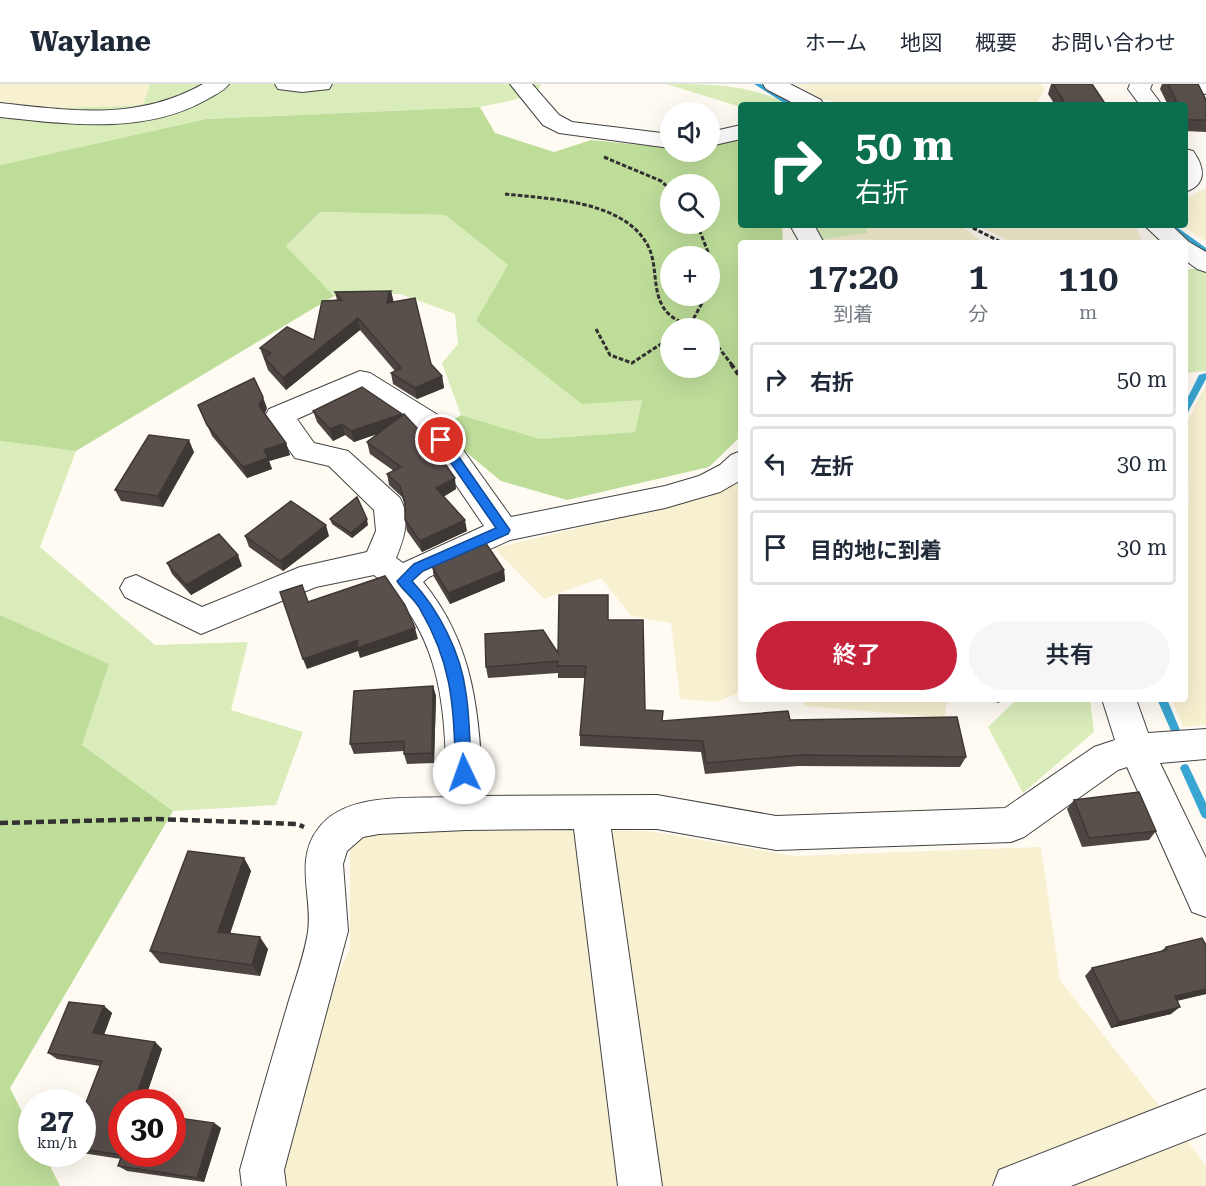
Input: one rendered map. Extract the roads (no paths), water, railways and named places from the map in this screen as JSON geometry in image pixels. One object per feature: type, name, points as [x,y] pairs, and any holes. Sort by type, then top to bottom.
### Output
[{"type":"street","points":[[0,110],[114,120],[173,106],[198,97],[218,84]]},
{"type":"street","points":[[286,84],[302,86],[321,84]]},
{"type":"street","points":[[521,84],[551,120],[567,128],[660,140]]},
{"type":"street","points":[[774,84],[807,102]]},
{"type":"street","points":[[1141,84],[1140,89],[1148,102]]},
{"type":"street","points":[[1190,84],[1206,88]]},
{"type":"street","points":[[1188,160],[1192,166],[1191,182],[1188,184]]},
{"type":"street","points":[[1160,228],[1174,240]]},
{"type":"street","points":[[1188,250],[1206,264]]},
{"type":"street","points":[[378,562],[391,531],[389,506],[338,458],[305,452],[279,416],[360,380],[428,422],[504,530]]},
{"type":"street","points":[[403,581],[418,568],[504,530],[665,496],[709,484],[730,473],[738,465]]},
{"type":"street","points":[[136,588],[201,621],[311,576],[378,562],[403,581],[424,603],[449,654],[459,692],[466,813]]},
{"type":"street","points":[[1120,702],[1136,749],[1206,900]]},
{"type":"street","points":[[264,1186],[262,1170],[328,932],[324,864],[331,841],[353,823],[379,817],[466,813],[657,812],[776,833],[1011,825],[1107,758],[1136,749],[1206,744]]},
{"type":"street","points":[[590,812],[640,1186]]},
{"type":"street","points":[[1015,1186],[1206,1112]]},
{"type":"waterway","points":[[757,84],[787,102]]},
{"type":"waterway","points":[[1174,228],[1206,251]]},
{"type":"waterway","points":[[1188,404],[1202,377],[1206,376]]},
{"type":"waterway","points":[[1163,702],[1175,730]]},
{"type":"waterway","points":[[1185,768],[1206,814]]}]
